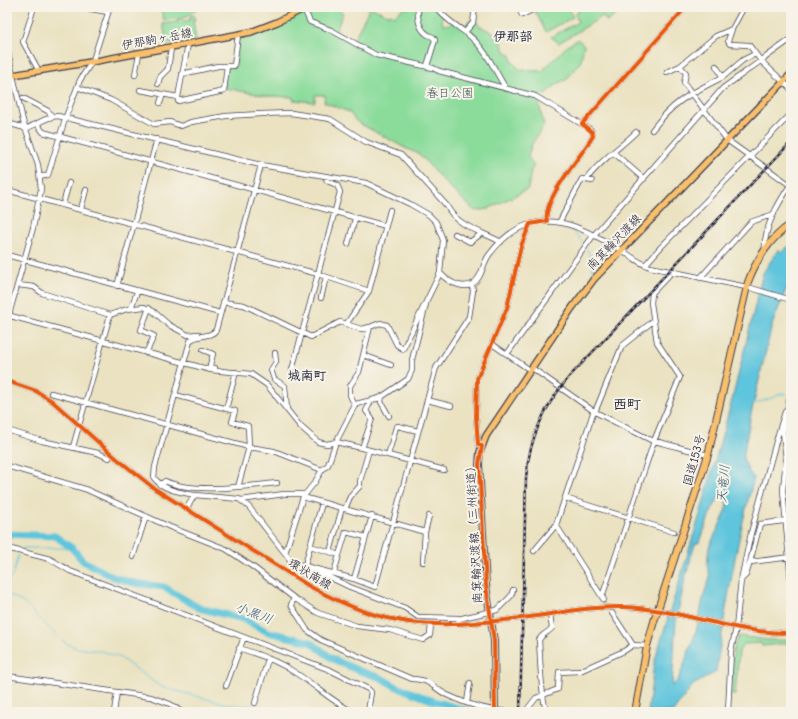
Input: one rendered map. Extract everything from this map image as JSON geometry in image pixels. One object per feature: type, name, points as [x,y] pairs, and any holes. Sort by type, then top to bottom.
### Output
[{"type":"highway","name":"国道153号","points":[[635,712],[647,646],[708,455],[753,270],[765,250],[776,237],[791,224]]},
{"type":"main road","name":"伊那駒ヶ岳線","points":[[10,76],[238,35],[262,29],[306,8]]},
{"type":"main road","name":"南箕輪沢渡線","points":[[482,446],[486,436],[586,288],[791,74]]},
{"type":"main road","name":"南箕輪沢渡線（三州街道）","points":[[482,446],[480,471],[486,585],[495,666],[495,712]]},
{"type":"street","points":[[34,7],[23,42],[39,71]]},
{"type":"street","points":[[40,177],[48,175],[65,119],[77,87],[91,62],[109,9],[80,7]]},
{"type":"street","points":[[418,7],[419,24],[428,36],[433,37],[435,40],[427,66]]},
{"type":"street","points":[[435,7],[447,20],[465,32],[482,49],[505,88]]},
{"type":"street","points":[[465,32],[473,23],[475,7]]},
{"type":"street","points":[[518,7],[522,16],[538,7]]},
{"type":"street","points":[[582,124],[686,7]]},
{"type":"street","points":[[744,7],[732,29],[728,41],[730,44],[740,46],[747,44],[761,61],[791,89]]},
{"type":"street","points":[[306,8],[310,22],[331,30],[369,52],[427,66],[446,73],[535,96],[582,124],[592,132],[593,136],[555,193],[546,213],[547,221]]},
{"type":"street","points":[[667,72],[680,66],[716,36],[732,29]]},
{"type":"street","points":[[182,74],[218,66],[234,66],[238,35]]},
{"type":"street","points":[[507,354],[593,236],[722,88],[791,39]]},
{"type":"street","points":[[188,44],[178,101],[224,91],[226,66]]},
{"type":"street","points":[[7,48],[10,76],[40,177],[40,199],[7,322]]},
{"type":"street","points":[[158,84],[160,76],[168,69],[171,48]]},
{"type":"street","points":[[135,75],[139,54]]},
{"type":"street","points":[[652,130],[665,114],[678,102],[691,93],[723,77],[743,60],[755,54]]},
{"type":"street","points":[[680,66],[686,73],[684,85],[727,140],[790,184],[774,214],[764,241],[765,250]]},
{"type":"street","points":[[716,66],[723,77]]},
{"type":"street","points":[[77,87],[111,100],[154,124],[170,122],[181,126],[191,122],[226,116],[291,113],[330,119],[366,142],[404,158],[447,206],[451,216],[481,234],[501,242]]},
{"type":"street","points":[[140,90],[178,97]]},
{"type":"street","points":[[160,103],[162,94]]},
{"type":"street","points":[[23,98],[48,110],[52,116],[157,139],[261,165],[366,183],[429,215],[438,225],[442,233],[443,246],[440,273],[404,349],[397,345],[387,325],[380,322],[370,327],[361,329],[347,323],[340,322],[311,337],[244,305],[223,302]]},
{"type":"street","points":[[645,266],[660,248],[791,114]]},
{"type":"street","points":[[7,123],[25,128],[38,125],[52,116]]},
{"type":"street","points":[[38,125],[43,132],[59,137],[355,219],[386,226]]},
{"type":"street","points":[[586,180],[596,166],[611,153],[614,153],[636,132]]},
{"type":"street","points":[[117,286],[157,139]]},
{"type":"street","points":[[614,153],[644,179]]},
{"type":"street","points":[[261,165],[214,333],[194,337],[190,341],[154,473],[154,478],[160,485],[172,490],[241,500],[284,494],[304,496],[322,503],[425,532]]},
{"type":"street","points":[[292,370],[340,192],[339,188],[326,181],[325,176]]},
{"type":"street","points":[[560,221],[582,179],[592,181]]},
{"type":"street","points":[[63,204],[69,183]]},
{"type":"street","points":[[7,190],[318,274],[369,291]]},
{"type":"street","points":[[81,209],[86,190]]},
{"type":"street","points":[[347,323],[369,291],[390,210]]},
{"type":"street","points":[[700,278],[751,222],[774,214]]},
{"type":"street","points":[[348,244],[355,219]]},
{"type":"street","points":[[440,273],[445,278],[458,285],[472,284],[479,277],[490,254],[514,231],[530,224],[547,221],[560,221],[570,224],[621,250],[645,266],[749,287],[791,300]]},
{"type":"street","points":[[482,446],[478,444],[476,431],[476,388],[480,370],[507,308],[521,246],[530,224]]},
{"type":"street","points":[[455,234],[470,242],[481,234]]},
{"type":"street","points":[[7,256],[220,313]]},
{"type":"street","points":[[556,525],[603,599],[654,441],[680,377],[657,342],[652,293],[673,271]]},
{"type":"street","points":[[321,298],[326,277]]},
{"type":"street","points":[[290,562],[354,579],[375,587],[436,368],[469,317],[473,291],[472,284]]},
{"type":"street","points":[[18,285],[34,288],[42,293],[110,315],[131,308],[149,308],[169,325],[188,335],[202,334],[205,336]]},
{"type":"street","points":[[131,308],[137,292]]},
{"type":"street","points":[[286,554],[304,496],[322,470],[328,465],[336,442],[355,406],[382,396],[408,379],[412,370],[412,360],[427,300]]},
{"type":"street","points":[[146,353],[154,336],[141,330],[149,308]]},
{"type":"street","points":[[8,315],[211,370],[251,374],[260,378],[312,438],[327,444],[336,442],[444,470]]},
{"type":"street","points":[[73,447],[84,403],[110,315]]},
{"type":"street","points":[[534,551],[556,525],[595,411],[622,346],[654,321]]},
{"type":"street","points":[[355,406],[350,395],[350,386],[359,372],[370,327]]},
{"type":"street","points":[[492,344],[595,411],[654,441],[708,455]]},
{"type":"street","points":[[203,350],[213,354],[210,365],[211,368],[229,370],[230,372]]},
{"type":"street","points":[[275,353],[276,362],[271,370],[274,379],[285,386],[287,410]]},
{"type":"street","points":[[363,355],[391,365]]},
{"type":"street","points":[[226,409],[236,372]]},
{"type":"street","name":"環状南線","points":[[7,381],[36,391],[52,401],[136,474],[155,489],[186,509],[309,586],[335,600],[385,618],[412,623],[459,624],[491,622],[613,607],[666,612],[735,628],[761,632],[791,633]]},
{"type":"street","points":[[791,390],[783,432],[786,459],[783,490],[791,582]]},
{"type":"street","points":[[51,393],[249,447],[274,451],[322,470]]},
{"type":"street","points":[[175,395],[235,411],[232,422],[248,426],[249,447],[238,487]]},
{"type":"street","points":[[382,396],[381,402],[389,416]]},
{"type":"street","points":[[362,448],[372,419],[366,411],[371,400]]},
{"type":"street","points":[[427,400],[451,406]]},
{"type":"street","points":[[728,712],[730,659],[741,580],[751,533],[784,412],[788,408]]},
{"type":"street","points":[[388,455],[396,427],[398,426],[418,431]]},
{"type":"street","points":[[7,430],[98,453],[109,458]]},
{"type":"street","points":[[785,448],[791,448]]},
{"type":"street","points":[[330,552],[336,529],[344,509],[350,497],[359,489],[369,450]]},
{"type":"street","points":[[7,466],[85,489],[226,549],[294,598],[318,613],[357,626],[402,632],[419,640],[427,638],[430,635],[431,624]]},
{"type":"street","points":[[160,485],[166,481],[186,486],[238,487],[277,483]]},
{"type":"street","points":[[186,509],[195,494]]},
{"type":"street","points":[[565,498],[674,532]]},
{"type":"street","points":[[241,500],[249,507],[286,554],[290,562],[300,569],[329,576],[350,587],[405,608],[418,617],[458,618],[490,612],[502,607],[514,590]]},
{"type":"street","points":[[305,565],[322,503]]},
{"type":"street","points":[[133,558],[146,516]]},
{"type":"street","points":[[354,579],[372,516]]},
{"type":"street","points":[[423,562],[425,532],[429,516]]},
{"type":"street","points":[[741,580],[746,575],[760,524],[791,520]]},
{"type":"street","points":[[336,529],[366,537]]},
{"type":"street","points":[[334,574],[346,532]]},
{"type":"street","points":[[310,546],[339,555]]},
{"type":"street","points":[[7,548],[20,553],[50,559],[70,571],[330,670],[368,689],[371,692],[368,712]]},
{"type":"street","points":[[750,562],[790,557]]},
{"type":"street","points":[[294,598],[291,605],[307,630],[321,640],[412,679],[426,680],[447,695],[495,712],[510,712]]},
{"type":"street","points":[[547,712],[544,707],[539,640],[542,635],[549,632],[552,628],[550,614]]},
{"type":"street","points":[[612,614],[633,645]]},
{"type":"street","points":[[458,618],[459,624]]},
{"type":"street","points":[[226,686],[244,637]]},
{"type":"street","points":[[525,712],[536,698],[558,689],[559,672],[580,671],[624,651],[633,645],[647,646]]},
{"type":"street","points":[[239,648],[292,670],[341,706],[353,712]]},
{"type":"street","points":[[255,703],[268,659]]},
{"type":"street","points":[[7,676],[151,697],[170,704],[182,712]]},
{"type":"street","points":[[467,702],[470,682]]},
{"type":"street","points":[[114,712],[117,692]]},
{"type":"green space","points":[[160,7],[192,7],[195,8],[195,11],[182,19],[164,20]]},
{"type":"green space","name":"春日公園","points":[[313,7],[335,7],[343,13],[336,31],[353,41],[370,7],[394,16],[405,7],[407,9],[408,7],[435,7],[443,14],[442,22],[444,25],[451,24],[452,21],[466,25],[469,21],[476,21],[480,27],[493,32],[495,37],[501,40],[504,50],[511,55],[512,61],[520,70],[542,71],[567,46],[578,39],[584,45],[581,61],[566,80],[562,81],[548,92],[541,95],[538,100],[544,125],[532,144],[528,156],[534,167],[531,170],[528,189],[488,209],[475,211],[450,188],[419,154],[357,122],[349,112],[324,102],[325,95],[315,95],[315,102],[293,100],[293,97],[267,96],[225,88],[227,67],[235,67],[239,38],[278,26]]},
{"type":"green space","points":[[543,7],[568,7],[573,17],[546,32],[535,11]]},
{"type":"green space","points":[[578,7],[625,7],[611,19],[606,21],[603,16],[559,43],[551,37],[578,22],[575,13],[580,10]]},
{"type":"green space","points":[[194,15],[195,20],[193,20],[196,40],[167,44],[163,24],[190,20],[190,16]]},
{"type":"green space","points":[[738,636],[768,640],[791,640],[791,643],[762,646],[761,643],[744,644],[739,651],[735,695],[731,695],[733,652]]},
{"type":"water","name":"天竜川","points":[[791,245],[791,277],[772,325],[751,414],[743,458],[749,472],[754,478],[737,550],[716,672],[693,685],[673,712],[648,712],[654,663],[701,511],[732,400],[763,273],[778,250],[781,252]],"holes":[[[720,495],[724,498],[727,504],[725,514],[709,547],[707,565],[710,577],[704,594],[696,632],[678,680],[672,686],[676,621],[685,579],[695,544],[700,542],[710,514]]]},
{"type":"waterway","points":[[568,227],[578,236],[584,246]]},
{"type":"waterway","points":[[587,249],[593,263],[592,274]]},
{"type":"waterway","points":[[753,404],[775,397],[779,394],[786,394]]},
{"type":"waterway","name":"小黒川","points":[[7,534],[55,536],[72,548],[83,561],[113,577],[134,583],[164,587],[199,608],[243,619],[268,632],[310,642],[333,659],[357,670],[381,678],[397,687],[434,701],[472,712]]},
{"type":"waterway","points":[[20,550],[22,548],[72,548]]},
{"type":"waterway","points":[[7,585],[13,574],[18,555]]},
{"type":"waterway","points":[[7,594],[24,603],[62,641],[76,648],[101,651],[119,657],[161,687],[231,705],[272,707],[292,712]]},
{"type":"railway","points":[[520,712],[526,478],[530,450],[545,411],[569,377],[791,142]]},
{"type":"cycle path","points":[[495,712],[494,641],[486,585],[479,464],[482,446],[478,444],[476,416],[477,379],[507,308],[521,246],[530,224],[547,221],[547,212],[556,190],[593,136],[592,132],[582,124],[686,7]]},
{"type":"cycle path","points":[[7,381],[36,391],[52,401],[116,458],[155,489],[309,586],[340,602],[372,614],[413,622],[454,624],[496,621],[591,608],[624,607],[666,612],[749,630],[791,633]]},
{"type":"district","name":"伊那部","points":[[513,36]]},
{"type":"district","name":"城南町","points":[[307,375]]},
{"type":"district","name":"西町","points":[[627,404]]}]
